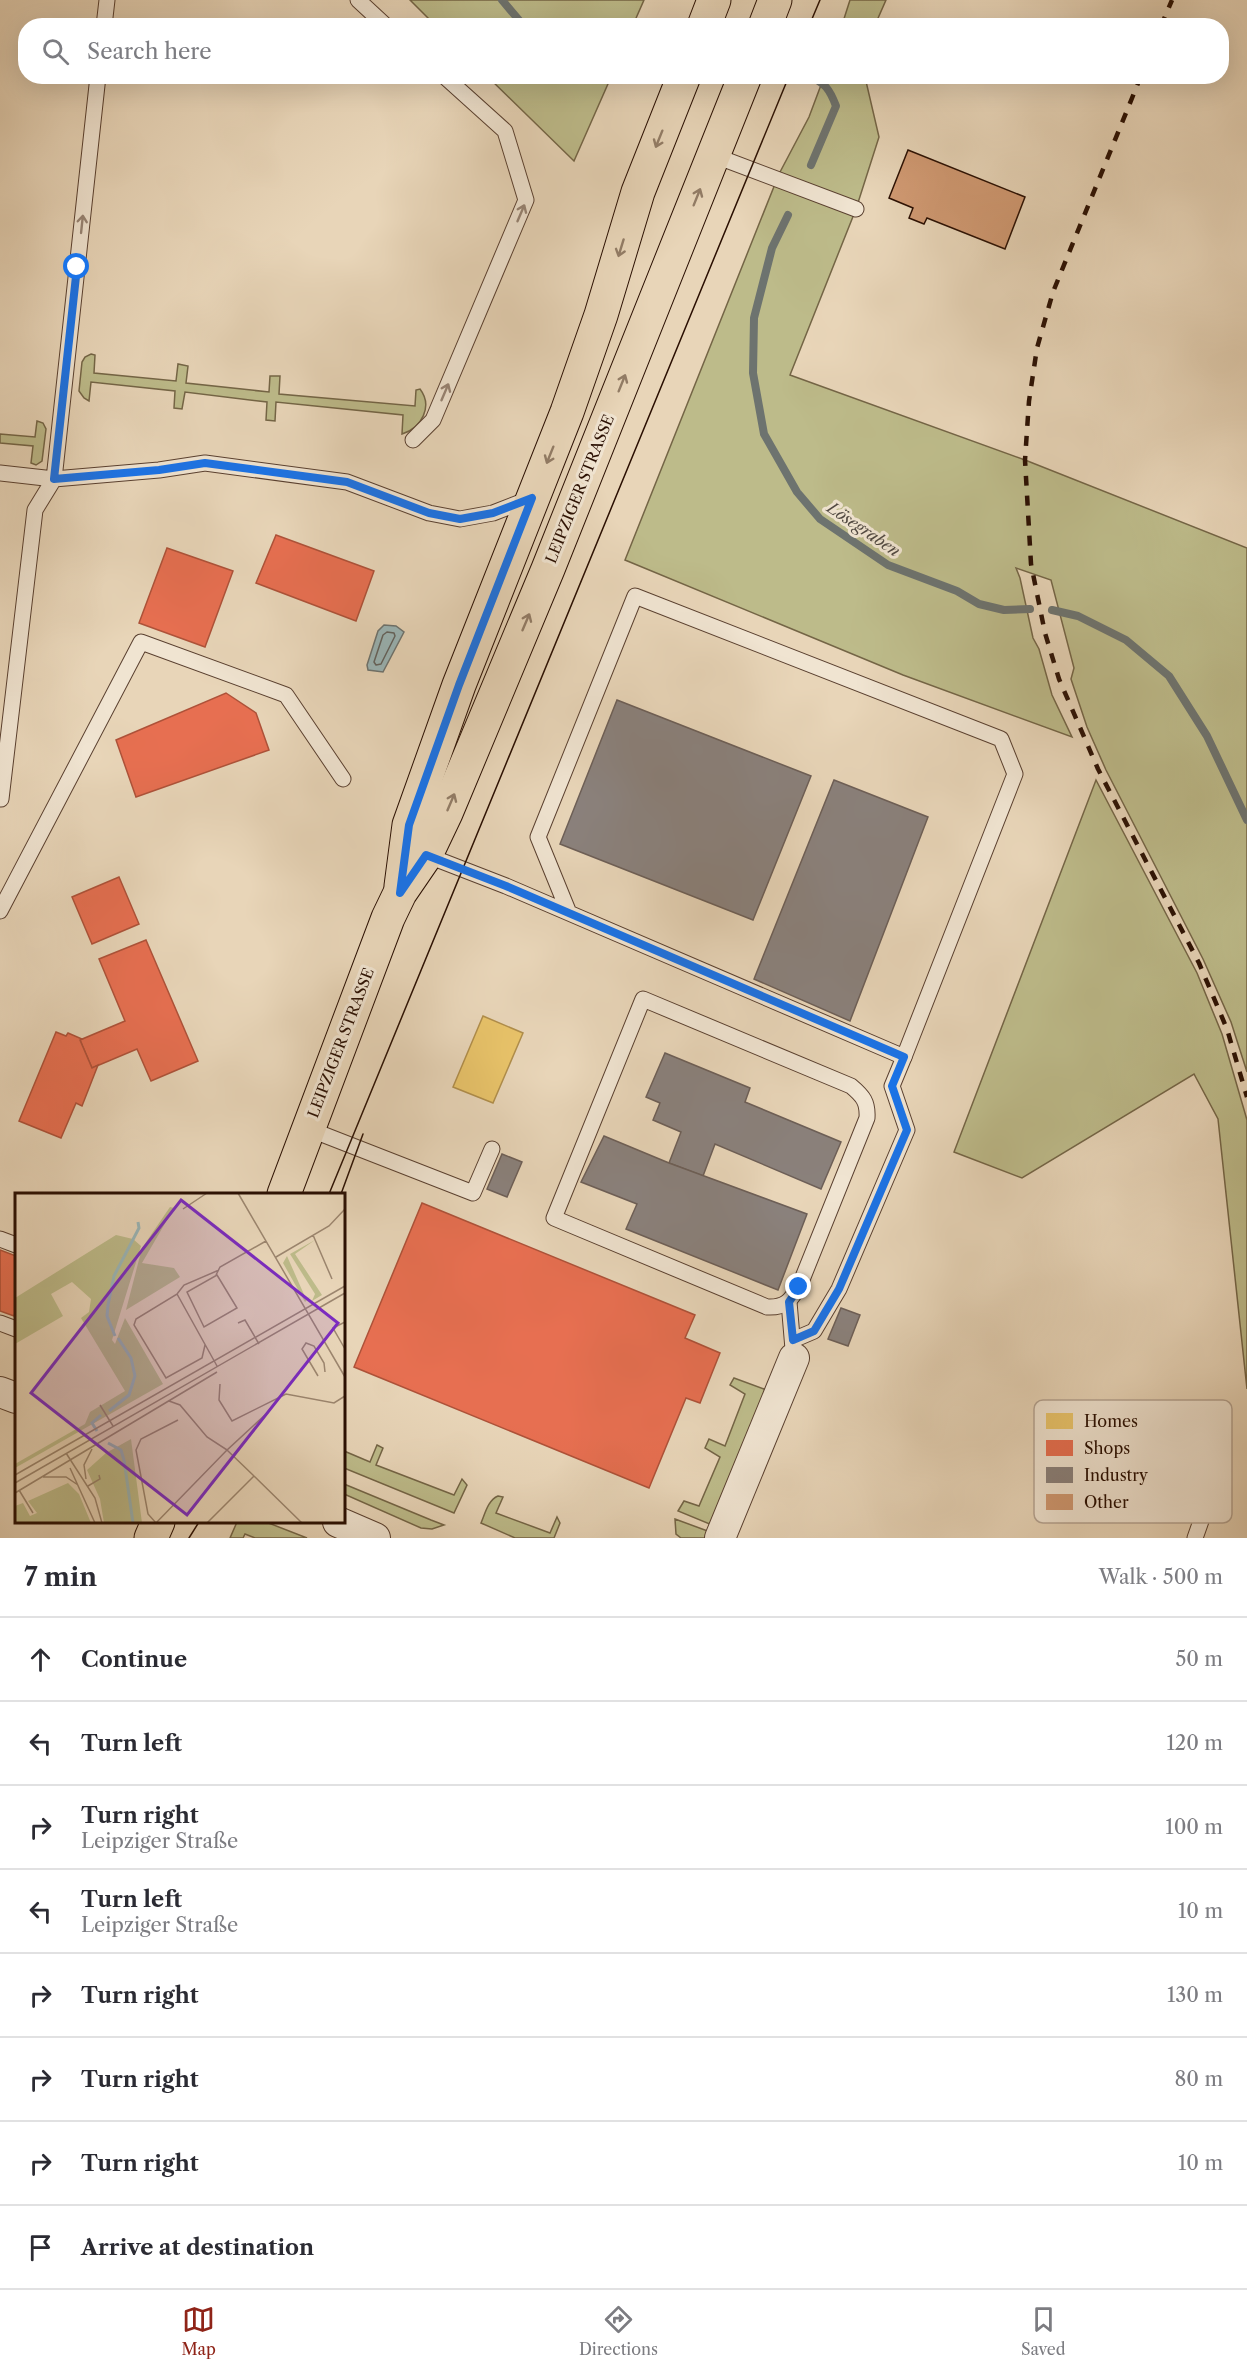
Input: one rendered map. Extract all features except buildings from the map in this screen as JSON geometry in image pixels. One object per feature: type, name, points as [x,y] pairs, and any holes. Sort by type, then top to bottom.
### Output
[{"type":"main road","points":[[768,18],[775,0]]},
{"type":"main road","name":"LEIPZIGER STRASSE","points":[[400,893],[409,825],[459,685],[567,412],[598,326],[638,192],[681,84]]},
{"type":"main road","name":"LEIPZIGER STRASSE","points":[[284,1193],[388,918],[400,893],[426,855],[446,813],[548,569],[740,87]]},
{"type":"main road","points":[[151,1538],[157,1523]]},
{"type":"street","points":[[720,1538],[794,1349]]},
{"type":"street","points":[[0,1392],[15,1398]]},
{"type":"street","points":[[342,1523],[375,1538]]},
{"type":"lane","points":[[105,18],[107,0]]},
{"type":"lane","points":[[358,0],[378,18]]},
{"type":"lane","points":[[1,799],[35,510],[54,479],[97,84]]},
{"type":"lane","points":[[413,440],[433,420],[526,200],[505,131],[453,84]]},
{"type":"lane","points":[[713,155],[856,209]]},
{"type":"lane","points":[[0,473],[54,479],[159,470],[205,463],[347,482],[429,513],[460,519],[493,513],[532,498]]},
{"type":"lane","points":[[569,913],[538,837],[635,596],[1001,739],[1015,774],[892,1086],[907,1130],[839,1289],[814,1331],[794,1349]]},
{"type":"lane","points":[[0,911],[141,642],[286,695],[343,779]]},
{"type":"lane","points":[[426,855],[569,913],[904,1057]]},
{"type":"lane","points":[[789,1302],[779,1308],[767,1307],[554,1218],[643,999],[851,1086],[862,1095],[868,1106],[867,1118],[799,1287],[789,1302],[794,1349]]},
{"type":"lane","points":[[309,1129],[472,1193],[492,1149]]},
{"type":"lane","points":[[0,1239],[15,1245]]},
{"type":"lane","points":[[0,1323],[15,1329]]},
{"type":"lane","points":[[1195,1538],[1200,1523]]},
{"type":"shaded area","points":[[410,0],[644,0],[636,18],[428,18]]},
{"type":"shaded area","points":[[850,0],[886,0],[878,18],[844,18]]},
{"type":"shaded area","points":[[495,84],[608,84],[574,161]]},
{"type":"shaded area","points":[[821,84],[867,84],[879,137],[856,209],[790,375],[1025,460],[1247,548],[1247,1072],[1231,1022],[1203,959],[1106,770],[1087,727],[1071,679],[1074,668],[1051,580],[1016,568],[1033,638],[1039,649],[1052,695],[1072,737],[903,675],[625,560],[779,174],[809,117]]},
{"type":"shaded area","points":[[91,354],[95,355],[94,373],[176,381],[178,364],[188,366],[186,383],[269,392],[270,376],[280,376],[279,394],[415,406],[416,390],[420,389],[424,396],[425,409],[420,422],[402,434],[403,415],[276,402],[275,421],[266,420],[267,402],[185,392],[182,409],[174,408],[175,391],[91,382],[89,401],[79,391],[82,362]]},
{"type":"shaded area","points":[[37,421],[43,423],[46,429],[42,461],[36,465],[31,463],[33,446],[0,443],[0,434],[35,437]]},
{"type":"shaded area","points":[[1096,780],[1197,973],[1222,1034],[1247,1120],[1247,1389],[1218,1119],[1194,1074],[1022,1178],[954,1152]]},
{"type":"shaded area","points":[[734,1378],[764,1389],[767,1393],[717,1527],[678,1511],[684,1501],[699,1506],[720,1457],[705,1448],[709,1439],[725,1446],[745,1394],[730,1385]]},
{"type":"shaded area","points":[[377,1445],[383,1448],[376,1465],[454,1495],[462,1479],[467,1485],[454,1513],[345,1468],[345,1451],[370,1462]]},
{"type":"shaded area","points":[[345,1484],[444,1525],[432,1529],[421,1528],[345,1494]]},
{"type":"shaded area","points":[[498,1496],[503,1497],[496,1513],[550,1533],[557,1517],[560,1523],[554,1538],[515,1538],[481,1523],[489,1504]]},
{"type":"shaded area","points":[[675,1519],[713,1533],[711,1538],[681,1538],[676,1534]]},
{"type":"shaded area","points":[[237,1523],[269,1523],[307,1538],[255,1538],[245,1534],[243,1538],[230,1538]]},
{"type":"water","points":[[384,625],[396,626],[404,632],[383,672],[368,670],[367,665],[378,631]]},
{"type":"waterway","name":"Lösegraben","points":[[502,0],[517,18]]},
{"type":"waterway","name":"Lösegraben","points":[[811,165],[836,106],[822,84]]},
{"type":"waterway","name":"Lösegraben","points":[[788,215],[772,248],[754,318],[753,373],[764,434],[797,492],[820,519],[888,565],[957,591],[979,604],[1004,610],[1030,609]]},
{"type":"waterway","name":"Lösegraben","points":[[1052,610],[1078,616],[1126,640],[1169,676],[1207,736],[1247,820]]},
{"type":"tram line","points":[[812,18],[820,0]]},
{"type":"tram line","points":[[329,1193],[786,84]]},
{"type":"tram line","points":[[341,1193],[363,1134]]},
{"type":"tram line","points":[[189,1538],[198,1523]]},
{"type":"railway","points":[[1164,18],[1172,0]]},
{"type":"railway","points":[[1138,84],[1053,292],[1037,348],[1029,401],[1025,460],[1031,564],[1045,633],[1059,679],[1098,769],[1199,963],[1227,1029],[1247,1097]]},
{"type":"route","points":[[77,267],[54,479],[159,470],[205,463],[347,482],[429,513],[460,519],[493,513],[532,498],[459,685],[409,825],[400,893],[426,855],[506,886],[904,1057],[892,1086],[907,1130],[839,1289],[814,1331],[793,1340],[789,1302],[799,1287]]}]
